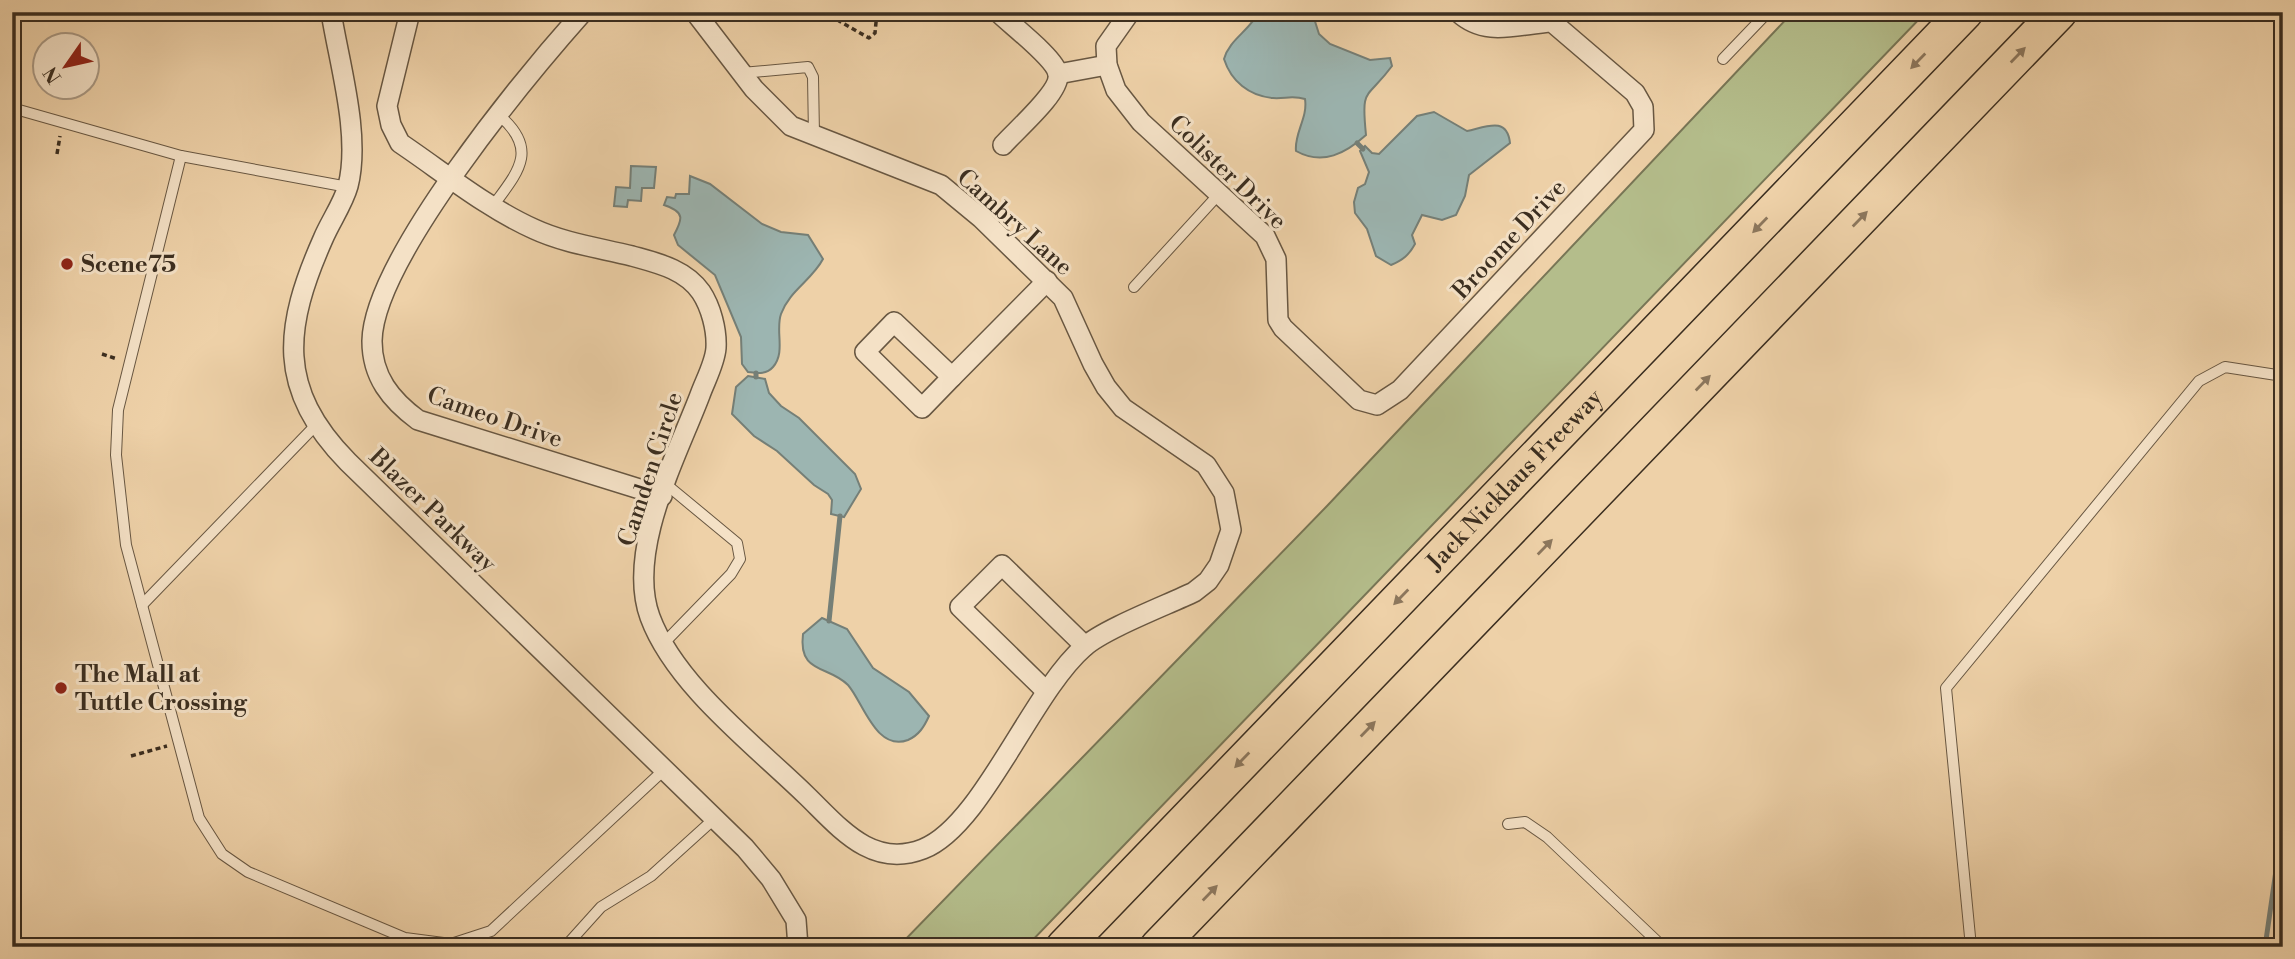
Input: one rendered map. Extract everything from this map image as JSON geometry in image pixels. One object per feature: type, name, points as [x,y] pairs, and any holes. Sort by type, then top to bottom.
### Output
[{"type":"highway","name":"Jack Nicklaus Freeway","points":[[1064,947],[1965,12]]},
{"type":"highway","points":[[1160,945],[2059,12]]},
{"type":"street","name":"Blazer Parkway","points":[[331,12],[352,150],[348,187],[312,265],[295,316],[292,347],[299,389],[316,425],[348,462],[664,769],[771,879],[796,919],[798,947]]},
{"type":"street","name":"Camden Circle","points":[[410,12],[387,106],[391,125],[400,143],[493,206],[538,231],[665,265],[687,277],[701,293],[712,320],[716,350],[647,544],[643,568],[649,614],[676,667],[842,830],[867,850],[897,855],[926,848],[947,834],[964,816],[1046,691]]},
{"type":"street","points":[[452,176],[583,12]]},
{"type":"street","name":"Cambry Lane","points":[[695,12],[742,73],[792,126],[941,185],[1047,281],[1063,298],[1093,364],[1106,387],[1123,408],[1206,465],[1224,493],[1231,530],[1219,565],[1208,581],[1194,592],[1085,646],[1046,691]]},
{"type":"street","points":[[998,12],[1050,61],[1058,74],[1056,88],[1003,145]]},
{"type":"street","points":[[1058,74],[1107,65],[1106,46],[1130,12]]},
{"type":"street","points":[[1458,12],[1476,26],[1494,28],[1523,18]]},
{"type":"street","name":"Broome Drive","points":[[1377,405],[1400,390],[1644,130],[1646,118],[1635,93],[1552,22],[1523,18]]},
{"type":"street","name":"Colister Drive","points":[[1107,65],[1127,107],[1265,236],[1276,259],[1278,320],[1283,328],[1359,400],[1377,405]]},
{"type":"street","name":"Cameo Drive","points":[[452,176],[394,268],[377,311],[372,340],[374,362],[383,387],[398,405],[418,421],[665,491]]},
{"type":"street","points":[[952,377],[894,322],[865,352],[922,408],[1047,281]]},
{"type":"street","points":[[1046,691],[960,607],[1002,565],[1085,646]]},
{"type":"lane","points":[[1723,59],[1768,12]]},
{"type":"lane","points":[[742,73],[808,67],[813,77],[814,135]]},
{"type":"lane","points":[[12,108],[181,156],[348,187]]},
{"type":"lane","points":[[493,206],[517,174],[522,149],[513,127],[500,116]]},
{"type":"lane","points":[[181,156],[118,410],[116,455],[126,545],[142,606],[200,818],[222,855],[248,872],[405,938],[451,944],[491,931],[664,769]]},
{"type":"lane","points":[[1134,287],[1219,194]]},
{"type":"lane","points":[[1971,947],[1946,688],[2199,382],[2225,367],[2283,376]]},
{"type":"lane","points":[[142,606],[316,425]]},
{"type":"lane","points":[[662,644],[731,574],[740,559],[737,543],[665,491]]},
{"type":"lane","points":[[565,947],[601,907],[651,876],[714,819]]},
{"type":"lane","points":[[1508,824],[1525,822],[1547,836],[1662,947]]},
{"type":"path","points":[[845,12],[839,22],[869,38],[875,33],[877,12]]},
{"type":"path","points":[[57,154],[63,123]]},
{"type":"path","points":[[131,756],[179,742]]},
{"type":"green space","points":[[1793,12],[1926,12],[1026,947],[898,947],[1327,506]]},
{"type":"water","points":[[1259,12],[1312,12],[1319,34],[1330,44],[1370,60],[1390,58],[1392,66],[1365,101],[1366,135],[1334,155],[1316,157],[1296,151],[1305,113],[1305,99],[1264,97],[1249,91],[1231,74],[1224,59]]},
{"type":"water","points":[[1434,112],[1467,131],[1500,126],[1505,129],[1510,143],[1469,175],[1465,196],[1456,215],[1442,220],[1422,215],[1412,235],[1415,244],[1413,248],[1405,257],[1391,265],[1376,256],[1367,229],[1355,213],[1354,202],[1358,188],[1365,184],[1369,172],[1360,151],[1365,146],[1372,153],[1379,154],[1417,116]]},
{"type":"water","points":[[631,166],[656,167],[654,188],[642,188],[641,201],[628,200],[627,207],[614,206],[616,187],[630,188]]},
{"type":"water","points":[[690,176],[710,184],[762,224],[781,232],[808,235],[823,259],[795,292],[781,314],[779,355],[773,367],[767,371],[748,372],[742,364],[741,337],[715,275],[678,245],[674,235],[680,221],[679,214],[664,205],[667,197],[689,194]]},
{"type":"water","points":[[748,376],[765,379],[769,393],[781,406],[799,418],[855,474],[861,489],[844,517],[831,514],[832,500],[828,494],[814,485],[777,451],[754,436],[732,414],[736,387]]},
{"type":"water","points":[[822,618],[847,629],[873,668],[909,692],[929,716],[915,736],[897,742],[887,739],[872,723],[848,685],[816,667],[805,656],[803,634]]},
{"type":"waterway","points":[[1357,143],[1363,149]]},
{"type":"waterway","points":[[829,621],[840,516]]},
{"type":"waterway","points":[[2265,947],[2283,822]]},
{"type":"place","name":"Scene75","points":[[67,264]]},
{"type":"place","name":"The Mall at Tuttle Crossing","points":[[61,688]]}]
